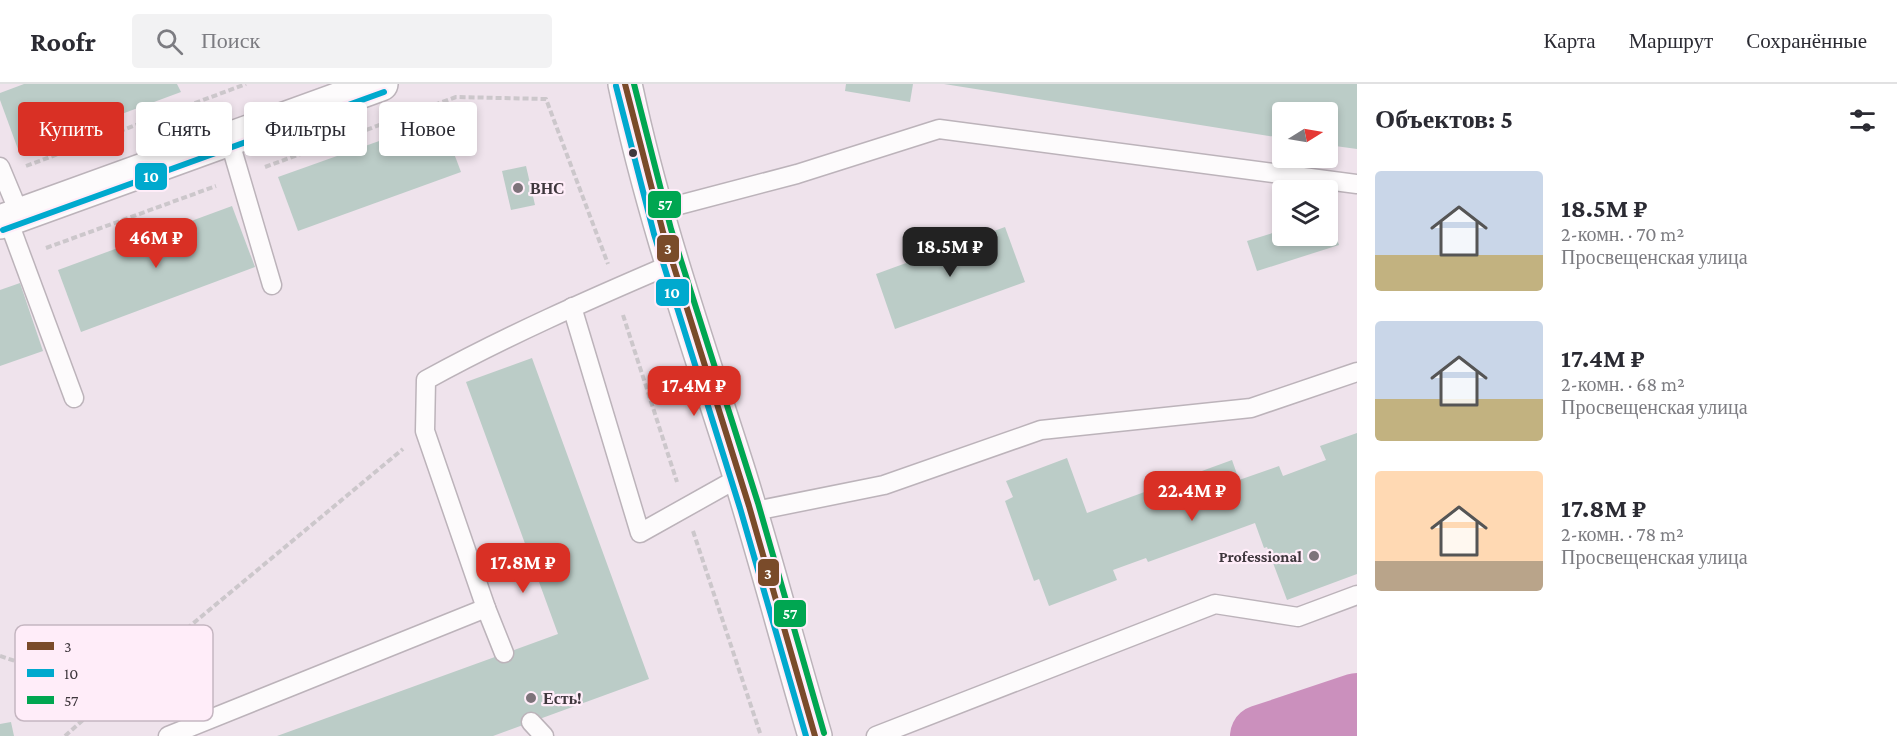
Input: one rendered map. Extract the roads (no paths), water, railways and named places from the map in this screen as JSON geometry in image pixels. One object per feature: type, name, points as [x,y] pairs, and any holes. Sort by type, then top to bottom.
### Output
[{"type":"main road","points":[[232,138],[332,92],[381,84]]},
{"type":"main road","points":[[625,84],[639,150],[656,211],[740,477],[815,736]]},
{"type":"main road","points":[[9,219],[182,156]]},
{"type":"lane","points":[[656,211],[797,174],[939,129],[1357,184]]},
{"type":"lane","points":[[232,149],[272,285]]},
{"type":"lane","points":[[2,171],[9,219],[21,257],[74,398]]},
{"type":"lane","points":[[504,653],[486,608],[425,431],[426,380],[572,307],[672,264]]},
{"type":"lane","points":[[572,307],[640,533],[740,477]]},
{"type":"lane","points":[[750,512],[884,485],[1041,430],[1251,408],[1357,372]]},
{"type":"lane","points":[[876,736],[1215,604],[1298,617],[1357,595]]},
{"type":"lane","points":[[213,718],[486,608]]},
{"type":"lane","points":[[168,736],[205,721]]},
{"type":"lane","points":[[531,722],[544,736]]},
{"type":"waterway","points":[[1261,736],[1357,704]]},
{"type":"place","name":"ВНС","points":[[518,188]]},
{"type":"place","name":"Professional","points":[[1314,556]]},
{"type":"place","name":"Есть!","points":[[531,698]]}]
